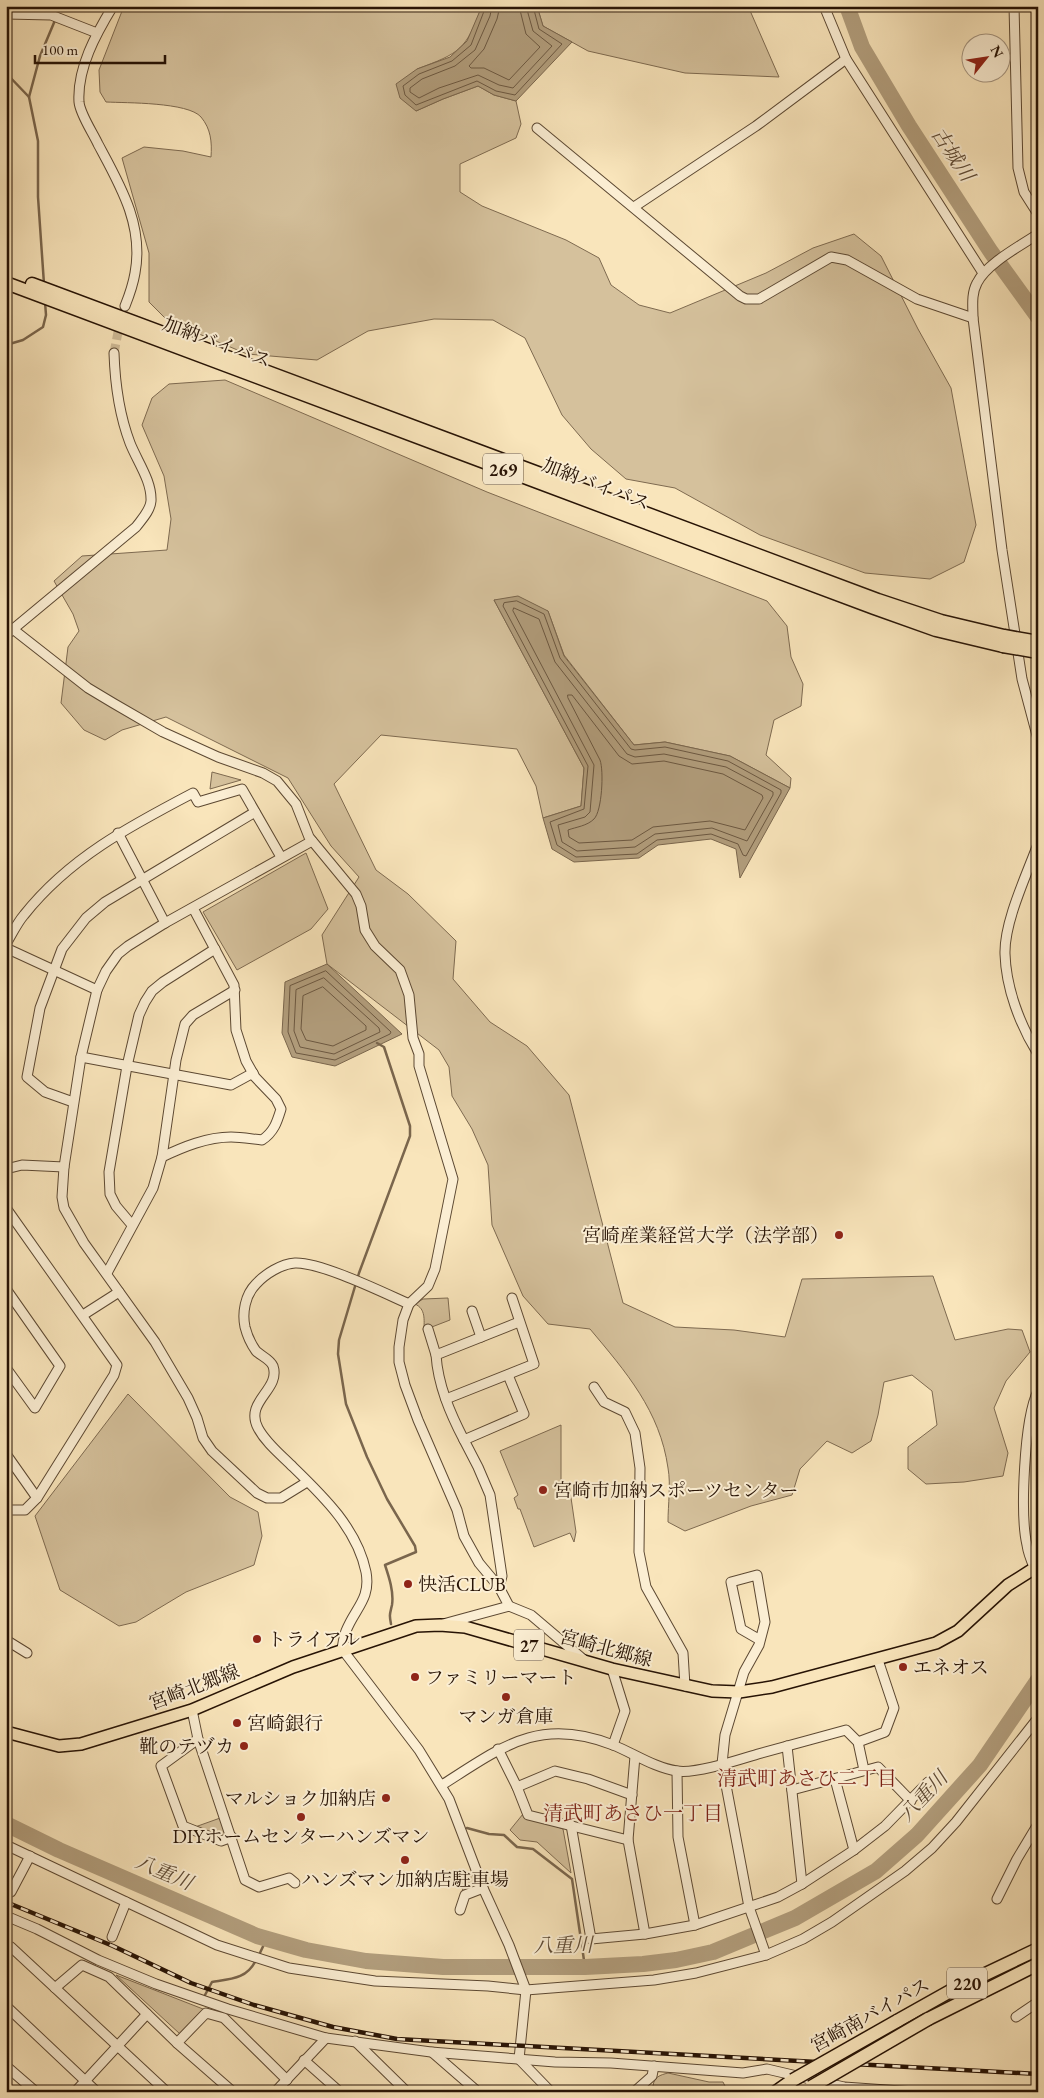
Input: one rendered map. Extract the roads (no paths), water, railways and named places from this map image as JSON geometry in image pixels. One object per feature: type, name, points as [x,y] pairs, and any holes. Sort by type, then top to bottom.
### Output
[{"type":"highway","name":"加納バイパス","points":[[6,274],[878,600],[1038,652]]},
{"type":"highway","name":"加納バイパス","points":[[6,283],[936,630],[1003,641],[1038,642]]},
{"type":"highway","name":"宮崎南バイパス","points":[[776,2092],[793,2080],[897,2020],[962,1985],[1038,1949]]},
{"type":"highway","name":"宮崎南バイパス","points":[[807,2089],[928,2019],[1038,1964]]},
{"type":"main road","name":"宮崎北郷線","points":[[6,1732],[59,1746],[80,1744],[192,1710],[342,1649],[416,1626],[465,1627],[612,1669],[712,1691],[739,1692],[772,1687],[936,1643],[958,1631],[1008,1585],[1036,1567]]},
{"type":"street","points":[[113,6],[97,33],[83,69],[79,105],[124,195],[135,227],[137,244],[135,274],[125,306]]},
{"type":"street","points":[[824,6],[846,59],[985,271]]},
{"type":"street","points":[[1014,6],[1018,168],[1024,192],[1038,214]]},
{"type":"street","points":[[6,14],[51,15],[97,33]]},
{"type":"street","points":[[634,207],[756,126],[846,59]]},
{"type":"street","points":[[537,128],[740,296],[759,299],[830,256],[847,260],[917,299],[973,318]]},
{"type":"street","points":[[1038,234],[985,271],[976,284],[973,295],[973,318],[1002,550],[1022,679],[1036,720],[1038,739]]},
{"type":"street","points":[[114,353],[115,377],[120,410],[130,443],[149,485],[150,508],[136,527],[10,632],[88,688],[163,732],[218,757],[263,773],[277,781],[296,804],[312,840],[356,894],[361,906],[365,930],[374,946],[400,970],[409,995],[412,1038],[453,1179],[435,1269],[428,1286],[409,1304],[403,1320],[399,1362],[405,1385],[458,1510],[464,1536],[479,1563],[499,1587],[509,1606]]},
{"type":"street","points":[[6,944],[23,916],[43,893],[80,860],[118,834],[193,793],[198,802],[242,789],[282,857]]},
{"type":"street","points":[[73,1102],[45,1092],[27,1077],[40,1008],[62,949],[86,918],[105,902],[255,812]]},
{"type":"street","points":[[118,834],[165,923]]},
{"type":"street","points":[[307,1482],[281,1498],[266,1498],[257,1493],[212,1451],[203,1438],[198,1418],[188,1398],[155,1342],[84,1243],[64,1208],[62,1198],[64,1167],[81,1057],[97,990],[106,971],[118,954],[128,946],[312,840]]},
{"type":"street","points":[[1038,844],[1012,917],[1005,953],[1009,979],[1019,1018],[1038,1054]]},
{"type":"street","points":[[162,1158],[184,1147],[211,1140],[230,1137],[262,1140],[276,1126],[281,1109],[276,1099],[253,1073],[236,1030],[235,990],[193,908]]},
{"type":"street","points":[[6,948],[97,990]]},
{"type":"street","points":[[132,1225],[116,1206],[110,1194],[108,1172],[127,1066],[139,1015],[152,991],[215,949]]},
{"type":"street","points":[[107,1273],[153,1188],[162,1158],[182,1031],[185,1024],[193,1016],[235,990]]},
{"type":"street","points":[[81,1057],[231,1085],[253,1073]]},
{"type":"street","points":[[6,1169],[22,1165],[64,1167]]},
{"type":"street","points":[[6,1208],[113,1357],[117,1369],[37,1498],[25,1510],[6,1510]]},
{"type":"street","points":[[409,1304],[345,1277],[295,1263],[272,1272],[252,1287],[246,1302],[245,1325],[254,1347],[271,1363],[273,1371],[270,1384],[257,1404],[254,1415],[259,1429],[271,1446],[342,1519],[359,1547],[366,1573],[366,1596],[346,1631],[342,1649],[419,1750],[449,1799],[483,1888],[525,1986],[519,2059],[550,2092]]},
{"type":"street","points":[[6,1289],[60,1366],[35,1408],[6,1368]]},
{"type":"street","points":[[83,1315],[119,1292]]},
{"type":"street","points":[[446,1399],[534,1364],[512,1298]]},
{"type":"street","points":[[472,1311],[481,1337]]},
{"type":"street","points":[[436,1355],[520,1322]]},
{"type":"street","points":[[428,1329],[436,1355],[437,1375],[464,1440],[490,1495],[502,1576],[499,1587]]},
{"type":"street","points":[[464,1440],[524,1414],[508,1375]]},
{"type":"street","points":[[594,1387],[604,1402],[625,1412],[635,1433],[640,1468],[639,1552],[646,1587],[683,1652],[685,1686]]},
{"type":"street","points":[[1036,1567],[1026,1544],[1024,1490],[1030,1412],[1038,1392]]},
{"type":"street","points":[[6,1454],[37,1498]]},
{"type":"street","points":[[760,1640],[740,1629],[731,1582],[757,1575],[765,1622],[760,1640],[744,1672],[725,1735],[722,1764],[750,1911],[764,1952]]},
{"type":"street","points":[[440,1625],[509,1606],[531,1615],[584,1660]]},
{"type":"street","points":[[6,1640],[27,1653]]},
{"type":"street","points":[[858,1742],[886,1732],[894,1708],[878,1660]]},
{"type":"street","points":[[612,1669],[625,1711],[613,1745]]},
{"type":"street","points":[[192,1710],[198,1739],[245,1880],[258,1887],[290,1878],[295,1883]]},
{"type":"street","points":[[6,1845],[217,1945],[289,1968],[375,1981],[488,1986],[654,1980],[696,1973],[764,1952],[803,1939],[832,1922],[920,1859],[956,1822],[1038,1718]]},
{"type":"street","points":[[442,1785],[498,1749],[522,1738],[545,1734],[577,1734],[613,1745],[635,1756],[677,1771],[722,1764],[846,1730],[858,1742],[864,1770]]},
{"type":"street","points":[[198,1739],[161,1766],[183,1826],[221,1841],[232,1837]]},
{"type":"street","points":[[787,1746],[802,1884]]},
{"type":"street","points":[[498,1749],[517,1787],[528,1815],[628,1840]]},
{"type":"street","points":[[635,1756],[628,1840],[644,1934]]},
{"type":"street","points":[[792,1790],[878,1767],[910,1801]]},
{"type":"street","points":[[677,1771],[678,1837],[695,1925]]},
{"type":"street","points":[[517,1787],[555,1772],[588,1779],[632,1795]]},
{"type":"street","points":[[835,1779],[854,1850]]},
{"type":"street","points":[[571,1825],[591,1939],[644,1934],[695,1925],[750,1911],[778,1897],[802,1884],[854,1850],[885,1826],[928,1782]]},
{"type":"street","points":[[997,1899],[1016,1859],[1038,1824]]},
{"type":"street","points":[[12,1892],[30,1856]]},
{"type":"street","points":[[460,1910],[466,1895],[483,1888]]},
{"type":"street","points":[[112,1936],[126,1902]]},
{"type":"street","points":[[6,1916],[37,1928],[98,1960],[156,1984],[228,2009],[326,2038],[432,2052],[519,2059],[743,2073],[767,2069],[844,2089],[915,2092]]},
{"type":"street","points":[[6,1952],[11,1947],[167,2092]]},
{"type":"street","points":[[55,1988],[82,1965],[109,1977],[177,2043],[232,2092]]},
{"type":"street","points":[[1016,2017],[1038,2002]]},
{"type":"street","points":[[6,2006],[97,2092]]},
{"type":"street","points":[[177,2043],[206,2013],[224,2018],[287,2080]]},
{"type":"street","points":[[75,2092],[147,2014]]},
{"type":"street","points":[[275,2092],[326,2038]]},
{"type":"street","points":[[355,2041],[407,2092]]},
{"type":"street","points":[[432,2052],[478,2092]]},
{"type":"street","points":[[304,2060],[340,2092]]},
{"type":"street","points":[[6,2066],[36,2092]]},
{"type":"street","points":[[640,2090],[652,2076],[654,2066]]},
{"type":"water","points":[[482,6],[537,6],[543,26],[572,42],[516,101],[494,95],[478,86],[416,111],[400,98],[396,84],[417,69],[450,57],[467,41]]},
{"type":"water","points":[[518,596],[548,611],[564,656],[634,745],[665,742],[730,756],[790,788],[740,878],[736,849],[711,839],[658,845],[639,858],[574,862],[552,849],[543,818],[581,806],[584,768],[494,600]]},
{"type":"water","points":[[327,964],[402,1034],[335,1066],[292,1057],[282,1033],[285,982]]},
{"type":"waterway","points":[[29,97],[40,56],[61,6]]},
{"type":"waterway","name":"古城川","points":[[847,6],[862,47],[909,126],[991,252],[1038,317]]},
{"type":"waterway","points":[[6,73],[29,97],[38,141],[38,197],[44,284]]},
{"type":"waterway","points":[[6,345],[23,340],[43,327],[46,315],[45,302]]},
{"type":"waterway","points":[[377,1043],[384,1047],[410,1126],[410,1136],[359,1273],[339,1340],[338,1354],[346,1404],[367,1457],[387,1499],[415,1546],[416,1552],[385,1565],[392,1595],[391,1624]]},
{"type":"waterway","name":"八重川","points":[[6,1824],[59,1850],[257,1936],[306,1950],[366,1961],[443,1967],[585,1967],[676,1960],[713,1952],[795,1918],[876,1871],[917,1835],[980,1765],[1038,1680]]},
{"type":"waterway","points":[[467,1828],[489,1834],[504,1835],[517,1847],[533,1849],[572,1879],[585,1967]]},
{"type":"waterway","points":[[259,1955],[267,1938]]},
{"type":"waterway","points":[[205,1995],[212,1982],[243,1975],[256,1960]]},
{"type":"tunnel","points":[[114,353],[125,306]]},
{"type":"railway","points":[[6,1902],[113,1946],[191,1983],[254,2005],[333,2027],[397,2039],[1038,2074]]},
{"type":"place","name":"宮崎産業経営大学（法学部）","points":[[839,1235]]},
{"type":"place","name":"宮崎市加納スポーツセンター","points":[[543,1490]]},
{"type":"place","name":"快活CLUB","points":[[408,1584]]},
{"type":"place","name":"トライアル","points":[[257,1639]]},
{"type":"place","name":"エネオス","points":[[903,1667]]},
{"type":"place","name":"ファミリーマート","points":[[415,1677]]},
{"type":"place","name":"マンガ倉庫","points":[[506,1697]]},
{"type":"place","name":"宮崎銀行","points":[[237,1723]]},
{"type":"place","name":"靴のテヅカ","points":[[244,1746]]},
{"type":"place","name":"マルショク加納店","points":[[386,1798]]},
{"type":"place","name":"DIYホームセンターハンズマン","points":[[301,1817]]},
{"type":"place","name":"ハンズマン加納店駐車場","points":[[405,1860]]},
{"type":"district","name":"清武町あさひ二丁目","points":[[807,1778]]},
{"type":"district","name":"清武町あさひ一丁目","points":[[633,1813]]}]
